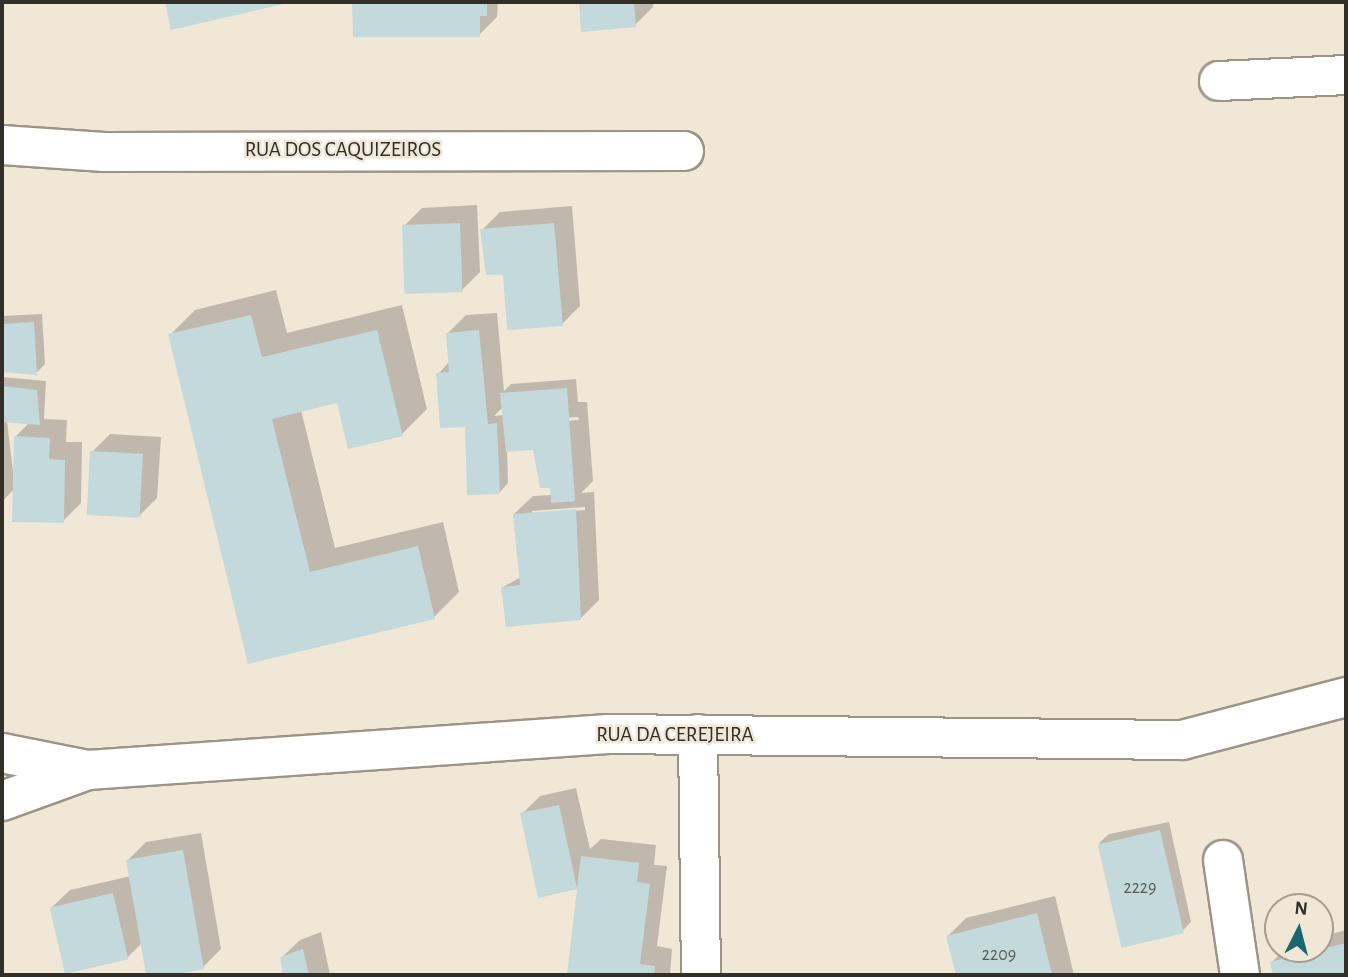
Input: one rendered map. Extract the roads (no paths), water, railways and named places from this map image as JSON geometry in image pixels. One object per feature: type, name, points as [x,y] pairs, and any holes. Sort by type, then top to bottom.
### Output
[{"type":"street","points":[[1219,80],[1346,75]]},
{"type":"street","name":"RUA DOS CAQUIZEIROS","points":[[2,145],[104,152],[684,151]]},
{"type":"street","name":"RUA DA CEREJEIRA","points":[[2,753],[88,770],[519,737],[698,734],[1182,740],[1346,697]]},
{"type":"street","points":[[698,734],[701,975]]},
{"type":"street","points":[[2,801],[88,770]]},
{"type":"street","points":[[1223,860],[1240,975]]}]
